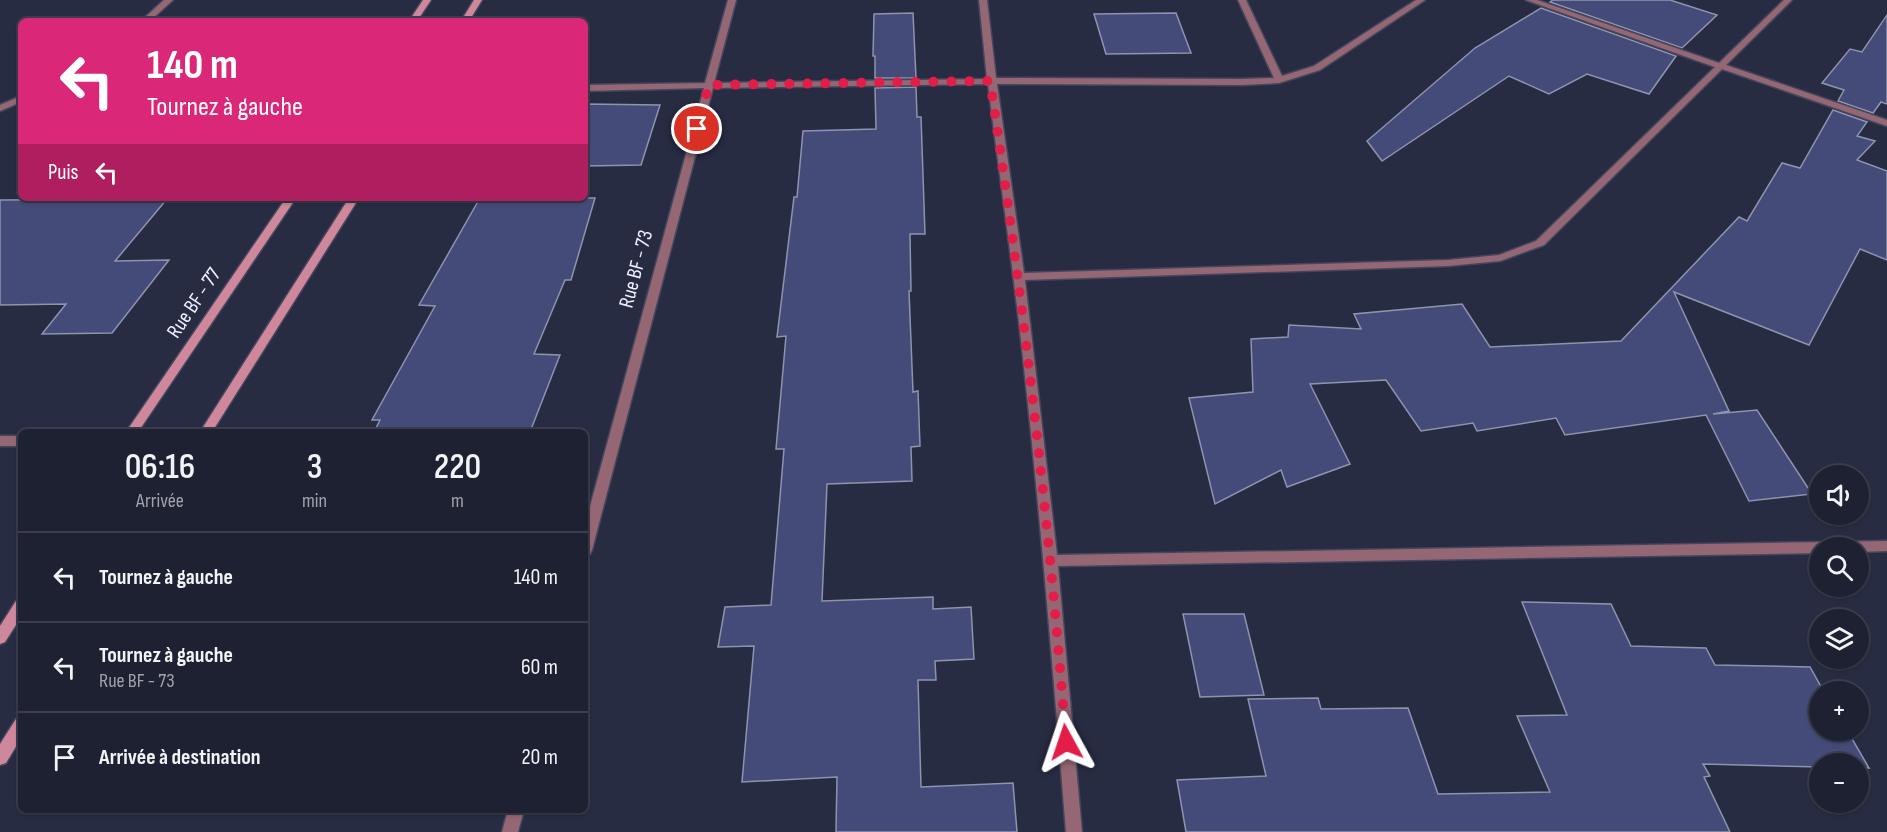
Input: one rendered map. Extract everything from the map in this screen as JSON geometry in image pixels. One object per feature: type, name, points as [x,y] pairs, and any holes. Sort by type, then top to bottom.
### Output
[{"type":"main road","points":[[414,18],[427,0]]},
{"type":"main road","points":[[467,18],[478,0]]},
{"type":"main road","name":"Rue BF - 77","points":[[134,429],[289,201]]},
{"type":"main road","points":[[208,429],[352,201]]},
{"type":"main road","points":[[0,638],[18,610]]},
{"type":"main road","points":[[0,758],[18,729]]},
{"type":"street","points":[[148,18],[169,0]]},
{"type":"street","name":"Rue BF - 73","points":[[588,539],[732,0]]},
{"type":"street","points":[[983,0],[990,81],[1019,277],[1052,561],[1074,832]]},
{"type":"street","points":[[1242,0],[1279,80]]},
{"type":"street","points":[[588,88],[990,81],[1242,82],[1279,80],[1317,68],[1421,0]]},
{"type":"street","points":[[1530,0],[1887,123]]},
{"type":"street","points":[[1019,277],[1448,262],[1500,258],[1540,243],[1788,0]]},
{"type":"street","points":[[0,108],[18,100]]},
{"type":"street","points":[[0,441],[18,441]]},
{"type":"street","points":[[1052,561],[1887,546]]},
{"type":"street","points":[[510,832],[515,813]]},
{"type":"building","points":[[1553,0],[1670,0],[1717,15],[1682,48],[1550,2]]},
{"type":"building","points":[[1541,8],[1676,56],[1649,94],[1587,74],[1549,94],[1509,76],[1382,161],[1367,141],[1475,48]]},
{"type":"building","points":[[913,13],[916,78],[875,78],[874,14]]},
{"type":"building","points":[[1176,13],[1191,53],[1106,54],[1094,14]]},
{"type":"building","points":[[1887,15],[1887,104],[1881,102],[1873,113],[1838,101],[1844,90],[1822,83],[1850,49],[1862,52]]},
{"type":"building","points":[[916,87],[917,117],[921,117],[925,234],[910,234],[911,291],[909,291],[913,392],[918,391],[920,446],[911,447],[912,481],[827,484],[822,601],[933,597],[933,609],[971,607],[974,659],[935,661],[936,680],[918,680],[921,787],[1013,783],[1017,832],[836,832],[837,777],[742,782],[754,646],[718,647],[725,607],[771,605],[784,449],[776,449],[786,336],[777,337],[794,197],[797,197],[803,131],[876,129],[875,88]]},
{"type":"building","points":[[588,104],[660,105],[641,165],[588,166]]},
{"type":"building","points":[[1833,110],[1867,122],[1857,136],[1875,141],[1857,160],[1887,171],[1887,260],[1860,249],[1809,345],[1674,292],[1729,411],[1713,414],[1757,410],[1809,489],[1809,494],[1749,501],[1706,415],[1565,435],[1556,418],[1477,431],[1473,423],[1421,431],[1386,380],[1310,384],[1350,464],[1287,487],[1281,470],[1215,504],[1189,398],[1253,392],[1251,339],[1288,337],[1289,325],[1361,329],[1354,314],[1462,304],[1490,347],[1621,341],[1739,217],[1747,221],[1782,163],[1800,168]]},
{"type":"building","points":[[588,198],[595,198],[571,280],[565,280],[534,354],[560,355],[531,429],[376,429],[380,420],[372,420],[435,306],[419,305],[478,201],[588,201]]},
{"type":"building","points":[[0,200],[165,201],[115,261],[169,260],[112,333],[42,334],[66,304],[0,305]]},
{"type":"building","points":[[1522,602],[1611,604],[1631,646],[1706,648],[1715,665],[1809,667],[1818,681],[1809,681],[1809,741],[1853,741],[1860,753],[1809,753],[1809,767],[1703,764],[1710,776],[1704,777],[1730,832],[1186,832],[1177,780],[1266,776],[1248,699],[1318,698],[1321,709],[1408,708],[1438,794],[1550,792],[1517,716],[1567,715]]},
{"type":"building","points":[[1183,614],[1244,614],[1264,695],[1200,697]]},
{"type":"route","points":[[697,129],[709,85],[990,81],[1022,300],[1052,561],[1066,742]]}]
